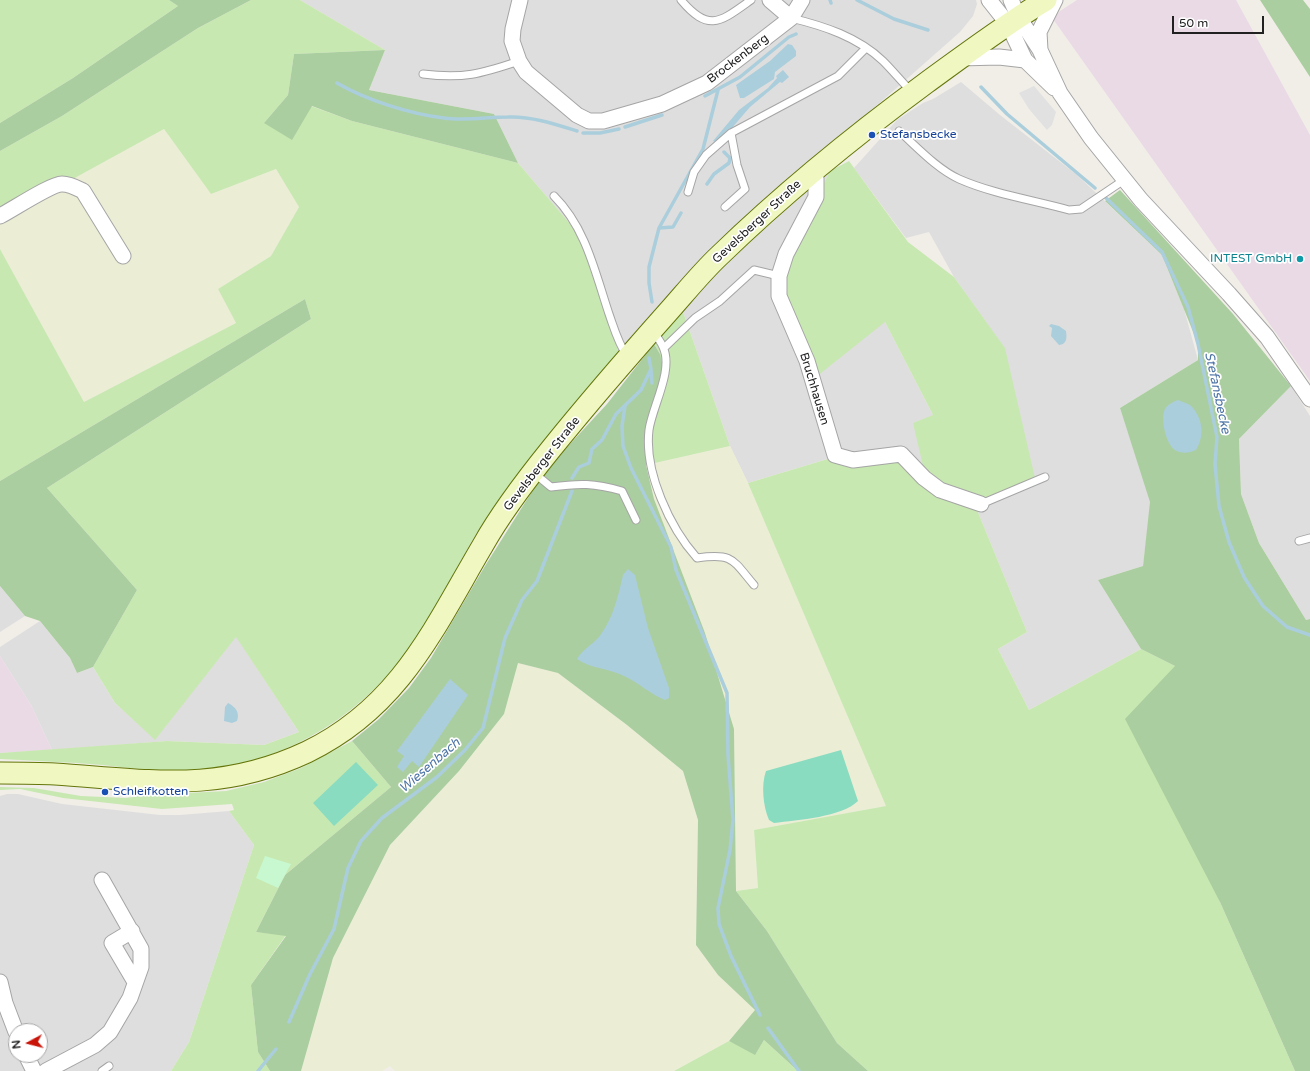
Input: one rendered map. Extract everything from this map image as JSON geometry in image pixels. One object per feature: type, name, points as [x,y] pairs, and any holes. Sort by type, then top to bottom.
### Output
[{"type":"main road","name":"Gevelsberger Straße","points":[[0,773],[52,774],[156,782],[200,781],[239,776],[261,770],[320,745],[369,711],[385,696],[415,660],[496,522],[532,472],[628,358],[717,257],[812,172],[959,58],[1012,13],[1046,0]]},
{"type":"street","name":"Brockenberg","points":[[520,0],[513,29],[512,41],[518,62],[526,72],[577,115],[589,120],[603,121],[662,104],[707,84],[791,18],[802,0]]},
{"type":"street","points":[[770,0],[791,18]]},
{"type":"street","points":[[989,0],[1012,13],[1040,50],[1060,93],[1091,138],[1124,180],[1229,294],[1266,337],[1310,399]]},
{"type":"street","points":[[1040,50],[1039,32],[1055,0]]},
{"type":"street","points":[[1012,13],[1025,60],[1060,93]]},
{"type":"street","points":[[959,58],[999,57],[1025,60]]},
{"type":"street","name":"Bruchhausen","points":[[812,172],[816,178],[816,196],[786,254],[779,276],[779,296],[807,361],[834,455],[853,460],[901,454],[924,478],[940,490],[981,504]]},
{"type":"street","points":[[0,216],[51,188],[62,184],[75,187],[83,191],[123,256]]},
{"type":"street","points":[[46,1071],[95,1045],[110,1032],[130,998],[141,967],[141,949],[102,880]]},
{"type":"street","points":[[132,931],[112,943],[135,982]]},
{"type":"street","points":[[0,982],[3,1004],[12,1023]]},
{"type":"lane","points":[[681,0],[690,10],[703,20],[712,22],[727,16],[751,0]]},
{"type":"lane","points":[[791,18],[821,26],[866,48],[882,61],[912,93]]},
{"type":"lane","points":[[688,192],[694,172],[706,155],[731,133],[833,80],[866,48]]},
{"type":"lane","points":[[423,74],[449,77],[478,75],[518,62]]},
{"type":"lane","points":[[899,131],[939,166],[958,178],[1069,210],[1081,209],[1124,180]]},
{"type":"lane","points":[[725,207],[745,189],[737,165],[731,133]]},
{"type":"lane","points":[[554,196],[564,206],[583,235],[616,336],[628,358]]},
{"type":"lane","points":[[664,348],[695,318],[720,301],[754,270],[779,276]]},
{"type":"lane","points":[[653,330],[664,348],[666,369],[649,430],[649,454],[659,490],[672,521],[684,544],[698,558],[717,555],[731,559],[754,585]]},
{"type":"lane","points":[[532,472],[551,487],[583,483],[622,491],[636,520]]},
{"type":"lane","points":[[981,504],[1045,477]]},
{"type":"lane","points":[[1299,541],[1310,538]]},
{"type":"lane","points":[[102,1071],[109,1066]]},
{"type":"shaded area","points":[[300,0],[976,0],[977,4],[973,16],[960,32],[765,204],[620,356],[578,233],[518,163],[494,114],[369,90],[385,50]]},
{"type":"shaded area","points":[[1077,0],[1236,0],[1310,135],[1310,381],[1053,19],[1060,11]]},
{"type":"shaded area","points":[[961,82],[1000,115],[1077,175],[1162,255],[1184,309],[1198,360],[1120,408],[1151,502],[1143,566],[1098,580],[1141,649],[1029,710],[998,649],[1027,632],[975,505],[1005,349],[954,277],[929,232],[906,238],[854,168],[897,120],[923,103],[933,99]]},
{"type":"shaded area","points":[[1034,86],[1056,112],[1052,125],[1047,130],[1029,109],[1019,93]]},
{"type":"shaded area","points":[[830,171],[789,253],[885,322],[933,415],[924,471],[831,458],[748,483],[730,446],[682,309],[729,261]]},
{"type":"shaded area","points":[[1291,386],[1310,416],[1310,619],[1306,620],[1259,543],[1241,494],[1239,439]]},
{"type":"shaded area","points":[[0,586],[25,616],[0,632]]},
{"type":"shaded area","points":[[40,621],[70,658],[77,673],[93,667],[115,703],[155,739],[236,636],[299,732],[264,745],[167,741],[52,750],[31,705],[0,656],[0,647]]},
{"type":"shaded area","points":[[0,656],[31,705],[52,750],[0,753]]},
{"type":"shaded area","points":[[7,794],[18,794],[62,804],[160,815],[229,811],[254,845],[189,1042],[171,1071],[0,1071],[0,796]]},
{"type":"green space","points":[[0,0],[169,0],[178,6],[73,78],[0,123]]},
{"type":"green space","points":[[169,0],[251,0],[198,28],[62,116],[0,151],[0,123],[73,78],[178,6]]},
{"type":"green space","points":[[251,0],[300,0],[385,50],[294,54],[288,95],[264,123],[311,106],[352,121],[518,163],[578,233],[620,356],[532,455],[500,498],[469,545],[427,623],[407,651],[386,677],[363,700],[338,720],[310,737],[281,751],[250,761],[202,771],[159,771],[89,764],[0,759],[0,753],[167,741],[264,745],[299,732],[236,637],[155,740],[115,703],[93,667],[137,590],[47,488],[311,319],[305,299],[0,481],[0,249],[84,402],[236,323],[218,289],[271,256],[299,207],[276,169],[211,194],[164,129],[0,219],[0,151],[62,116],[198,28]]},
{"type":"green space","points":[[1260,0],[1303,0],[1310,9],[1310,77]]},
{"type":"green space","points":[[385,50],[369,90],[494,114],[518,163],[352,121],[312,106],[292,140],[264,123],[288,95],[294,54]]},
{"type":"green space","points":[[164,129],[211,194],[276,169],[299,207],[271,256],[218,289],[236,323],[84,402],[0,249],[0,219]]},
{"type":"green space","points":[[849,161],[908,242],[954,277],[1005,348],[1035,478],[975,505],[1027,632],[998,649],[1029,710],[1141,649],[1175,666],[1220,902],[1295,1071],[868,1071],[837,1043],[767,931],[736,891],[758,888],[754,830],[886,806],[748,483],[831,458],[902,460],[924,470],[913,423],[933,415],[885,322],[816,377],[782,285],[789,253],[830,171]]},
{"type":"green space","points":[[1120,190],[1233,314],[1291,386],[1239,439],[1241,494],[1259,543],[1306,620],[1310,619],[1310,1071],[1295,1071],[1220,902],[1125,719],[1175,666],[1141,649],[1098,580],[1143,566],[1150,502],[1120,408],[1198,360],[1198,344],[1162,255],[1105,201]]},
{"type":"green space","points":[[305,299],[311,319],[47,488],[137,590],[93,667],[77,673],[70,658],[40,621],[25,616],[0,586],[0,481]]},
{"type":"green space","points":[[682,309],[730,446],[646,465],[647,432],[660,354],[654,344]]},
{"type":"green space","points":[[654,344],[660,354],[663,367],[647,432],[646,465],[654,499],[705,633],[734,729],[736,891],[767,931],[837,1043],[868,1071],[798,1071],[764,1040],[755,1055],[729,1041],[755,1010],[718,975],[696,945],[698,820],[683,771],[627,725],[558,673],[518,663],[504,714],[459,771],[390,845],[333,958],[301,1071],[270,1071],[258,1052],[251,985],[286,936],[256,932],[285,875],[391,787],[352,741],[379,719],[409,688],[431,658],[485,566],[545,471],[607,404]]},
{"type":"green space","points":[[730,446],[748,483],[886,806],[754,830],[758,888],[736,891],[734,729],[705,633],[654,499],[646,465]]},
{"type":"green space","points":[[518,663],[558,673],[627,725],[683,771],[698,820],[696,945],[718,975],[755,1010],[729,1041],[674,1071],[395,1071],[390,1066],[382,1071],[301,1071],[333,958],[390,845],[459,771],[504,714]]},
{"type":"green space","points":[[352,741],[391,787],[285,875],[256,932],[286,935],[251,985],[258,1052],[270,1071],[171,1071],[189,1042],[254,845],[229,811],[234,810],[232,804],[162,809],[63,798],[20,789],[0,790],[0,787],[34,788],[81,796],[126,798],[147,795],[226,791],[264,782],[301,768]]},
{"type":"green space","points":[[841,750],[858,801],[842,811],[819,817],[774,823],[769,820],[763,796],[764,777],[766,771]]},
{"type":"green space","points":[[356,762],[378,785],[334,826],[313,803]]},
{"type":"green space","points":[[265,856],[291,864],[278,888],[256,878]]},
{"type":"green space","points":[[764,1040],[798,1071],[674,1071],[729,1041],[756,1053]]},
{"type":"water","points":[[788,44],[792,45],[796,51],[796,56],[775,72],[774,79],[744,98],[740,98],[736,85],[770,61]]},
{"type":"water","points":[[783,70],[789,77],[782,83],[780,82],[750,107],[731,129],[728,130],[718,144],[713,141],[739,110],[768,88],[777,78],[776,76]]},
{"type":"water","points":[[1051,324],[1059,326],[1066,331],[1064,343],[1059,345],[1051,336],[1052,328],[1049,326]]},
{"type":"water","points":[[1178,400],[1190,405],[1198,415],[1201,427],[1201,439],[1199,445],[1196,450],[1186,453],[1175,450],[1172,447],[1165,431],[1163,419],[1165,409],[1169,404]]},
{"type":"water","points":[[628,569],[635,575],[648,628],[669,688],[669,698],[665,700],[618,673],[588,665],[577,659],[582,652],[599,637],[608,623],[614,608],[623,575]]},
{"type":"water","points":[[450,679],[468,695],[419,767],[412,761],[403,772],[397,767],[404,756],[397,751]]},
{"type":"water","points":[[228,703],[235,708],[238,713],[237,721],[232,723],[224,721],[225,707]]},
{"type":"waterway","name":"Stefansbecke","points":[[857,0],[894,19],[928,30]]},
{"type":"waterway","points":[[705,96],[740,77],[789,37],[796,34]]},
{"type":"waterway","points":[[337,83],[361,95],[403,110],[431,116],[460,119],[517,117],[543,121],[577,131]]},
{"type":"waterway","name":"Stefansbecke","points":[[981,87],[1007,114],[1095,188]]},
{"type":"waterway","points":[[652,302],[649,283],[649,267],[659,228],[703,149],[718,90]]},
{"type":"waterway","points":[[625,127],[662,115]]},
{"type":"waterway","points":[[583,133],[600,133],[619,129]]},
{"type":"waterway","points":[[707,184],[714,174],[729,163],[730,158],[724,152]]},
{"type":"waterway","name":"Stefansbecke","points":[[1105,197],[1162,252],[1188,307],[1198,344],[1217,437],[1215,464],[1219,506],[1229,542],[1244,577],[1263,606],[1287,627],[1310,635]]},
{"type":"waterway","points":[[659,228],[673,227],[681,213]]},
{"type":"waterway","name":"Wiesenbach","points":[[572,478],[579,467],[589,463],[592,449],[602,440],[616,414],[641,390],[651,369],[649,358]]},
{"type":"waterway","name":"Wiesenbach","points":[[651,370],[652,383]]},
{"type":"waterway","points":[[625,406],[622,426],[623,446],[631,468],[671,547],[676,570],[727,693],[728,755],[733,820],[730,850],[718,908],[719,924],[731,956],[760,1015]]},
{"type":"waterway","name":"Wiesenbach","points":[[289,1022],[310,974],[334,929],[348,868],[361,841],[382,818],[437,777],[465,750],[483,728],[505,638],[522,600],[537,581],[572,491]]},
{"type":"waterway","points":[[768,1028],[799,1071]]},
{"type":"waterway","name":"Wiesenbach","points":[[258,1071],[276,1049]]},
{"type":"place","name":"Stefansbecke","points":[[872,135]]},
{"type":"place","name":"INTEST GmbH","points":[[1300,259]]},
{"type":"place","name":"Schleifkotten","points":[[105,792]]}]
